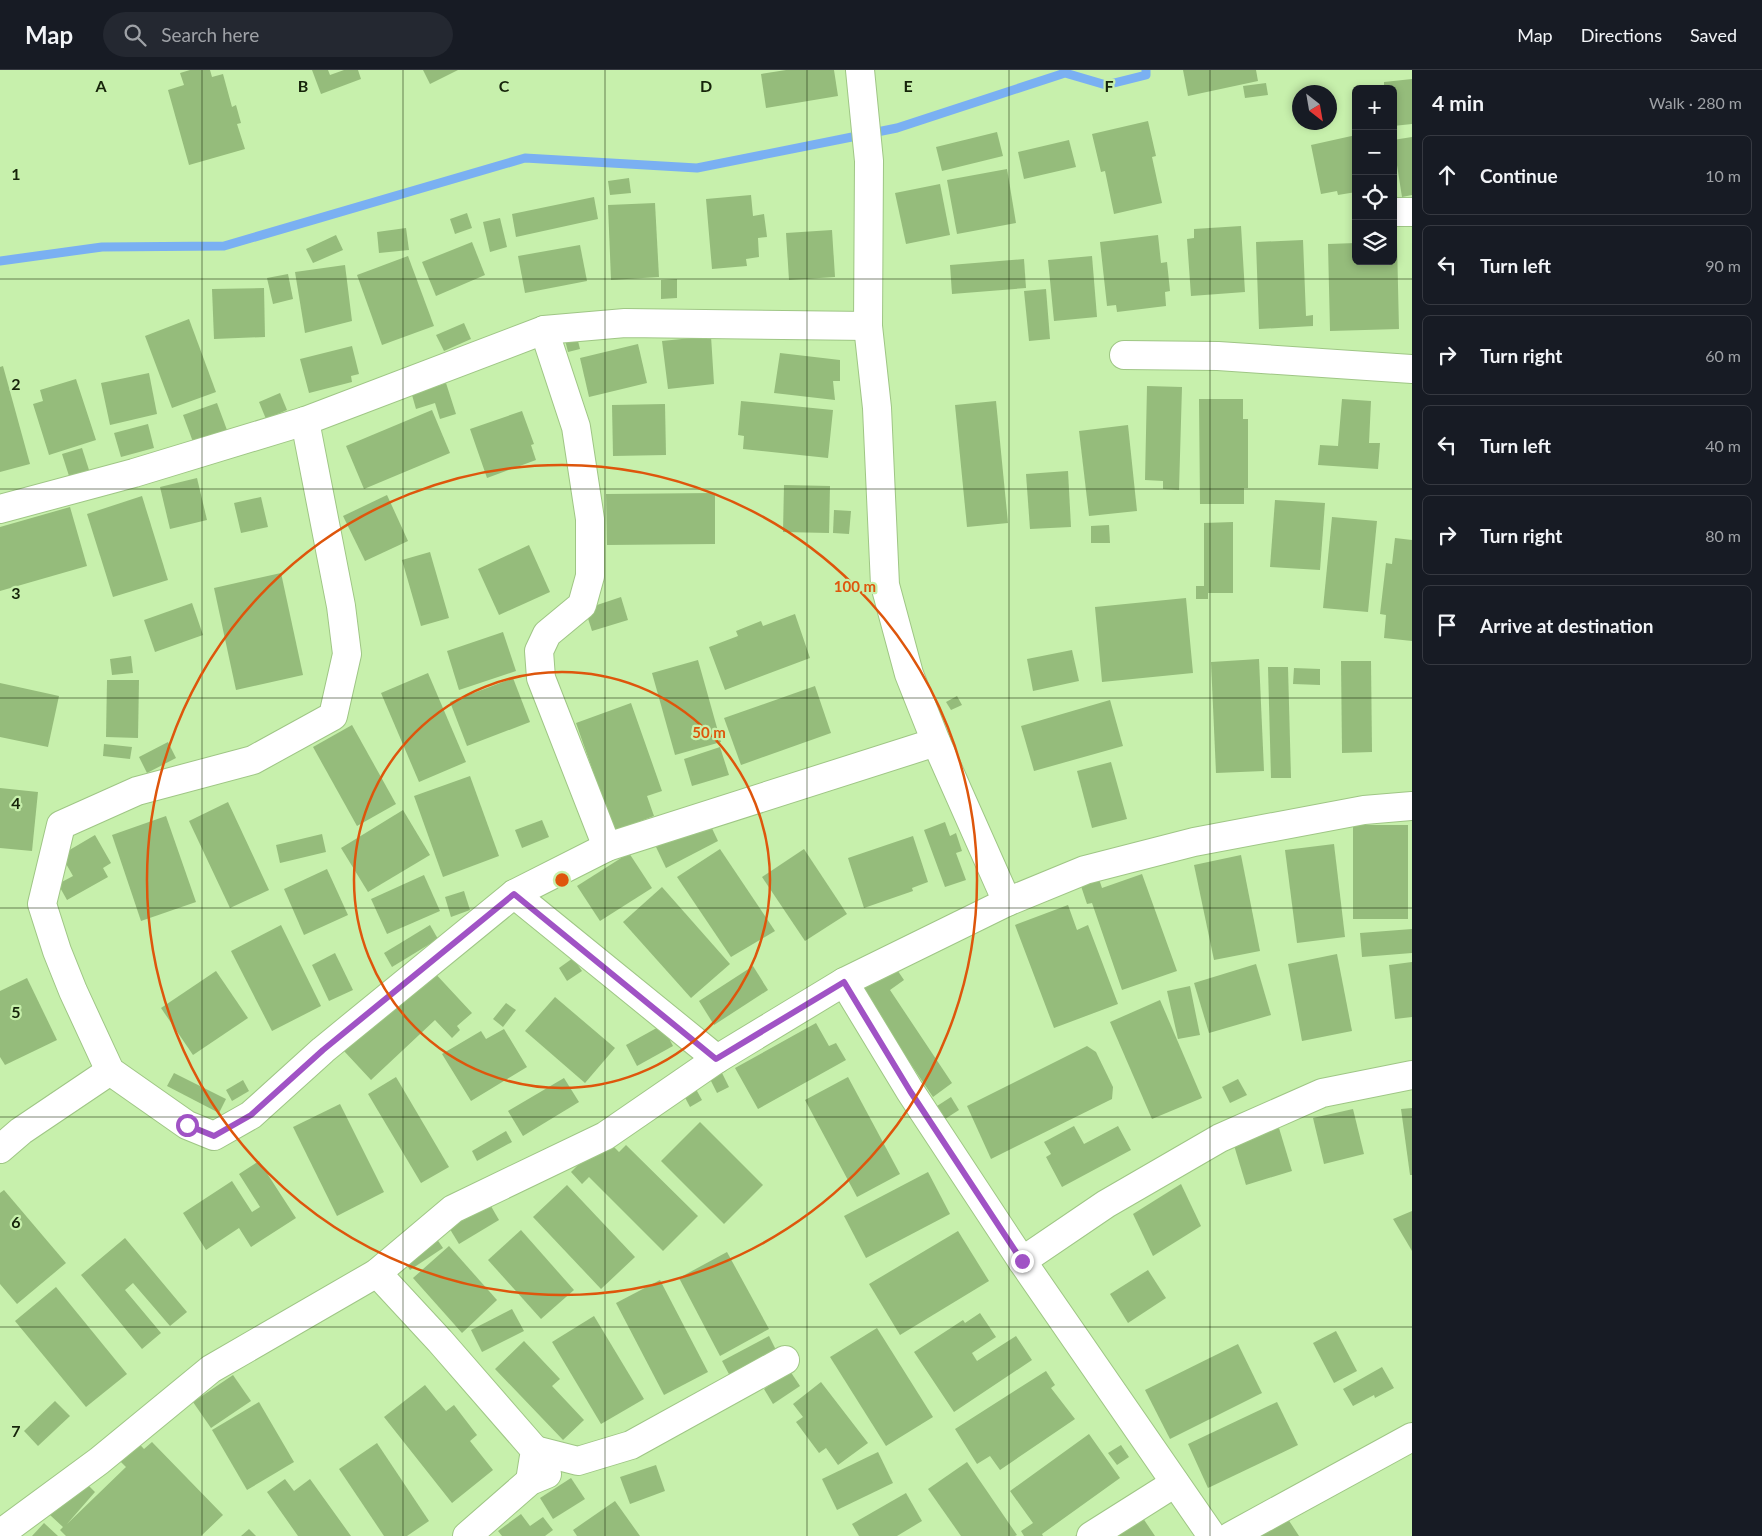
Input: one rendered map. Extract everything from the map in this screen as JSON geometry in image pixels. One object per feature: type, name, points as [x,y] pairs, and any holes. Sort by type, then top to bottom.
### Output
[{"type":"street","points":[[860,70],[869,161],[868,326],[877,408],[885,585],[910,674],[936,742],[1007,902]]},
{"type":"street","points":[[1397,212],[1412,212]]},
{"type":"street","points":[[0,509],[306,421],[544,330],[625,323],[868,326]]},
{"type":"street","points":[[544,330],[576,427],[590,519],[590,576],[582,605],[547,634],[539,651],[541,678],[607,847]]},
{"type":"street","points":[[1124,355],[1218,356],[1412,369]]},
{"type":"street","points":[[306,421],[347,654],[333,716],[253,760],[137,791],[61,825],[42,904],[72,991],[110,1072],[187,1125],[214,1136],[251,1115],[323,1050],[514,894],[607,847],[936,742]]},
{"type":"street","points":[[3,1534],[99,1461],[211,1369],[378,1273],[452,1209],[605,1136],[716,1059],[844,982],[1007,902],[1084,870],[1194,842],[1364,810],[1412,806]]},
{"type":"street","points":[[514,894],[716,1059]]},
{"type":"street","points":[[844,982],[910,1091],[1022,1261],[1212,1536]]},
{"type":"street","points":[[0,1150],[21,1132],[110,1072]]},
{"type":"street","points":[[1022,1261],[1106,1204],[1220,1138],[1322,1092],[1412,1075]]},
{"type":"street","points":[[378,1273],[440,1341],[534,1450],[578,1462]]},
{"type":"street","points":[[468,1536],[530,1481],[578,1462],[631,1445],[785,1360]]},
{"type":"street","points":[[1231,1536],[1412,1437]]},
{"type":"street","points":[[530,1481],[534,1450]]},
{"type":"street","points":[[1091,1536],[1175,1483]]},
{"type":"building","points":[[190,70],[210,70],[212,77],[223,74],[232,107],[236,105],[241,123],[237,124],[245,149],[189,165],[168,90],[184,85],[180,73]]},
{"type":"building","points":[[312,70],[328,70],[330,75],[344,70],[358,70],[361,79],[321,94]]},
{"type":"building","points":[[423,70],[458,70],[430,84]]},
{"type":"building","points":[[786,70],[834,70],[838,96],[766,108],[761,74]]},
{"type":"building","points":[[1183,70],[1256,70],[1258,81],[1188,96]]},
{"type":"building","points":[[1412,79],[1412,124],[1397,126],[1397,85],[1384,85],[1384,82]]},
{"type":"building","points":[[1266,83],[1268,95],[1245,98],[1243,86]]},
{"type":"building","points":[[1148,121],[1156,156],[1152,157],[1162,203],[1114,214],[1105,171],[1101,172],[1092,134]]},
{"type":"building","points":[[997,132],[1003,156],[942,171],[936,147]]},
{"type":"building","points":[[1352,136],[1352,193],[1338,195],[1337,191],[1321,194],[1311,145]]},
{"type":"building","points":[[1412,137],[1412,195],[1402,197],[1397,165],[1397,139]]},
{"type":"building","points":[[1069,140],[1076,167],[1024,179],[1018,152]]},
{"type":"building","points":[[1007,169],[1016,223],[957,234],[947,180]]},
{"type":"building","points":[[629,178],[631,193],[610,195],[608,181]]},
{"type":"building","points":[[940,184],[950,235],[906,244],[895,193]]},
{"type":"building","points":[[751,195],[753,216],[764,214],[767,237],[758,238],[759,257],[746,259],[747,266],[712,269],[706,199]]},
{"type":"building","points":[[594,197],[598,219],[516,237],[512,214]]},
{"type":"building","points":[[655,203],[659,277],[611,280],[608,205]]},
{"type":"building","points":[[467,213],[472,228],[455,234],[450,219]]},
{"type":"building","points":[[500,218],[507,247],[490,252],[483,222]]},
{"type":"building","points":[[1241,226],[1245,292],[1191,296],[1187,239],[1194,238],[1194,229]]},
{"type":"building","points":[[406,228],[409,250],[379,253],[377,232]]},
{"type":"building","points":[[832,230],[835,277],[789,280],[786,233]]},
{"type":"building","points":[[336,235],[343,250],[313,263],[306,249]]},
{"type":"building","points":[[1158,235],[1161,263],[1167,262],[1170,291],[1165,292],[1166,306],[1117,312],[1116,305],[1107,306],[1100,242]]},
{"type":"building","points":[[1303,240],[1306,316],[1313,315],[1313,326],[1259,329],[1256,242]]},
{"type":"building","points":[[472,242],[485,275],[436,296],[422,262]]},
{"type":"building","points":[[1397,242],[1399,329],[1330,331],[1328,244],[1352,243],[1352,265],[1397,265]]},
{"type":"building","points":[[580,245],[587,281],[525,293],[518,256]]},
{"type":"building","points":[[408,256],[434,326],[382,345],[357,275]]},
{"type":"building","points":[[1092,256],[1097,317],[1054,321],[1048,260]]},
{"type":"building","points":[[1024,259],[1026,288],[952,294],[950,265]]},
{"type":"building","points":[[345,265],[352,321],[305,333],[295,272]]},
{"type":"building","points":[[288,274],[293,299],[273,304],[267,278]]},
{"type":"building","points":[[677,279],[677,298],[661,299],[661,280]]},
{"type":"building","points":[[264,288],[265,337],[214,339],[212,289]]},
{"type":"building","points":[[1046,289],[1050,339],[1029,341],[1024,291]]},
{"type":"building","points":[[189,319],[216,392],[172,408],[145,336]]},
{"type":"building","points":[[464,323],[471,339],[444,351],[436,335]]},
{"type":"building","points":[[576,333],[580,349],[568,352],[564,336]]},
{"type":"building","points":[[711,336],[714,384],[668,389],[662,341]]},
{"type":"building","points":[[638,344],[647,383],[589,397],[580,358]]},
{"type":"building","points":[[352,346],[359,374],[351,376],[352,382],[309,393],[300,359]]},
{"type":"building","points":[[780,353],[840,360],[840,381],[833,381],[835,400],[774,393]]},
{"type":"building","points":[[3,366],[30,464],[0,472],[0,367]]},
{"type":"building","points":[[149,373],[157,414],[110,425],[101,383]]},
{"type":"building","points":[[76,379],[96,440],[49,455],[33,404],[43,401],[40,390]]},
{"type":"building","points":[[446,383],[456,414],[440,419],[435,403],[416,409],[412,395]]},
{"type":"building","points":[[1147,386],[1182,387],[1179,490],[1163,489],[1163,481],[1145,480]]},
{"type":"building","points":[[280,393],[287,410],[266,419],[259,402]]},
{"type":"building","points":[[1199,399],[1243,399],[1243,419],[1248,419],[1248,488],[1244,488],[1244,504],[1200,504]]},
{"type":"building","points":[[1342,399],[1371,401],[1369,443],[1380,443],[1378,469],[1318,465],[1320,445],[1338,446]]},
{"type":"building","points":[[741,401],[833,410],[828,458],[743,449],[744,436],[738,435]]},
{"type":"building","points":[[996,401],[1008,523],[967,527],[955,405]]},
{"type":"building","points":[[217,403],[227,430],[193,442],[183,415]]},
{"type":"building","points":[[665,404],[666,455],[613,456],[612,405]]},
{"type":"building","points":[[432,410],[450,453],[364,489],[346,446]]},
{"type":"building","points":[[522,411],[534,444],[531,445],[536,460],[487,478],[470,429]]},
{"type":"building","points":[[148,424],[154,448],[121,457],[114,433]]},
{"type":"building","points":[[1128,425],[1137,511],[1089,516],[1079,431]]},
{"type":"building","points":[[82,448],[89,470],[69,476],[62,454]]},
{"type":"building","points":[[1068,471],[1071,527],[1030,529],[1026,474]]},
{"type":"building","points":[[197,478],[207,520],[170,529],[160,487]]},
{"type":"building","points":[[784,485],[830,486],[829,533],[783,532]]},
{"type":"building","points":[[715,493],[715,544],[607,545],[606,494]]},
{"type":"building","points":[[387,495],[408,541],[365,561],[343,516]]},
{"type":"building","points":[[142,496],[168,580],[113,597],[87,514]]},
{"type":"building","points":[[261,497],[268,527],[241,533],[234,503]]},
{"type":"building","points":[[1275,500],[1325,503],[1320,570],[1270,567]]},
{"type":"building","points":[[70,507],[87,566],[0,591],[0,527]]},
{"type":"building","points":[[834,510],[851,511],[849,534],[833,533]]},
{"type":"building","points":[[1332,517],[1377,521],[1368,612],[1323,608]]},
{"type":"building","points":[[1233,522],[1233,593],[1208,593],[1208,599],[1196,599],[1196,586],[1204,586],[1204,523]]},
{"type":"building","points":[[1109,525],[1110,543],[1091,543],[1091,526]]},
{"type":"building","points":[[1395,538],[1412,540],[1412,641],[1384,638],[1386,615],[1380,614],[1386,563],[1392,564]]},
{"type":"building","points":[[529,545],[550,592],[499,615],[478,569]]},
{"type":"building","points":[[430,552],[449,618],[421,626],[402,560]]},
{"type":"building","points":[[281,573],[303,675],[236,690],[214,588]]},
{"type":"building","points":[[621,597],[628,620],[592,631],[585,609]]},
{"type":"building","points":[[1186,598],[1193,673],[1102,682],[1095,607]]},
{"type":"building","points":[[192,603],[203,635],[155,652],[144,620]]},
{"type":"building","points":[[795,614],[810,658],[725,690],[709,647],[738,636],[736,631],[761,621],[763,626]]},
{"type":"building","points":[[503,632],[516,671],[459,690],[447,651]]},
{"type":"building","points":[[1072,650],[1079,681],[1033,691],[1027,659]]},
{"type":"building","points":[[131,656],[133,673],[112,675],[110,659]]},
{"type":"building","points":[[1259,659],[1264,771],[1216,773],[1211,662]]},
{"type":"building","points":[[698,660],[721,742],[675,755],[652,673]]},
{"type":"building","points":[[1341,661],[1371,661],[1372,752],[1342,753]]},
{"type":"building","points":[[1268,667],[1288,667],[1291,778],[1271,778]]},
{"type":"building","points":[[1294,668],[1320,669],[1320,685],[1293,684]]},
{"type":"building","points":[[428,673],[466,762],[419,782],[381,693]]},
{"type":"building","points":[[513,678],[530,722],[467,746],[450,702]]},
{"type":"building","points":[[107,680],[139,680],[138,738],[106,737]]},
{"type":"building","points":[[0,683],[59,696],[48,747],[0,737]]},
{"type":"building","points":[[815,686],[831,733],[741,765],[724,718]]},
{"type":"building","points":[[957,696],[962,705],[951,710],[946,702]]},
{"type":"building","points":[[1110,700],[1123,746],[1034,771],[1021,726]]},
{"type":"building","points":[[631,703],[662,791],[647,796],[654,816],[614,831],[576,723]]},
{"type":"building","points":[[352,725],[396,804],[357,826],[313,747]]},
{"type":"building","points":[[168,742],[176,758],[147,773],[139,757]]},
{"type":"building","points":[[104,744],[132,747],[130,759],[103,756]]},
{"type":"building","points":[[720,747],[729,775],[692,786],[684,759]]},
{"type":"building","points":[[1111,762],[1127,819],[1092,828],[1077,771]]},
{"type":"building","points":[[470,776],[499,856],[443,877],[414,796]]},
{"type":"building","points":[[0,788],[38,792],[32,851],[0,848]]},
{"type":"building","points":[[228,802],[269,890],[230,908],[189,821]]},
{"type":"building","points":[[403,810],[430,855],[368,892],[341,848]]},
{"type":"building","points":[[166,816],[196,902],[141,921],[112,835]]},
{"type":"building","points":[[542,820],[549,837],[522,848],[515,830]]},
{"type":"building","points":[[708,820],[718,841],[666,868],[656,847]]},
{"type":"building","points":[[945,822],[950,836],[956,833],[962,851],[956,853],[966,880],[945,887],[924,830]]},
{"type":"building","points":[[1353,825],[1408,825],[1408,919],[1353,919]]},
{"type":"building","points":[[322,834],[326,852],[280,863],[276,845]]},
{"type":"building","points":[[95,835],[111,863],[103,868],[108,877],[67,900],[58,884],[73,876],[61,855]]},
{"type":"building","points":[[913,836],[928,882],[912,888],[913,891],[864,908],[848,858]]},
{"type":"building","points":[[1334,844],[1345,937],[1297,943],[1285,850]]},
{"type":"building","points":[[720,849],[775,931],[731,957],[677,877]]},
{"type":"building","points":[[804,849],[847,914],[805,941],[762,877]]},
{"type":"building","points":[[629,853],[652,888],[600,921],[577,886]]},
{"type":"building","points":[[1241,855],[1260,951],[1214,960],[1194,865]]},
{"type":"building","points":[[327,869],[348,915],[304,935],[284,889]]},
{"type":"building","points":[[1142,874],[1177,971],[1122,990],[1092,903],[1087,904],[1081,886],[1099,879],[1102,888]]},
{"type":"building","points":[[424,875],[440,911],[387,934],[371,899]]},
{"type":"building","points":[[662,887],[730,964],[691,998],[623,922]]},
{"type":"building","points":[[464,891],[470,910],[451,917],[445,897]]},
{"type":"building","points":[[1068,905],[1077,930],[1088,925],[1118,1004],[1054,1028],[1015,925]]},
{"type":"building","points":[[281,925],[321,1006],[272,1031],[231,951]]},
{"type":"building","points":[[430,925],[438,939],[392,967],[384,953]]},
{"type":"building","points":[[1412,929],[1412,953],[1362,957],[1360,933]]},
{"type":"building","points":[[335,953],[353,990],[329,1001],[312,965]]},
{"type":"building","points":[[1337,954],[1352,1031],[1302,1041],[1288,964]]},
{"type":"building","points":[[573,958],[582,971],[567,981],[559,968]]},
{"type":"building","points":[[891,961],[904,980],[890,990],[952,1083],[933,1097],[856,983]]},
{"type":"building","points":[[1412,962],[1412,1017],[1395,1019],[1389,965]]},
{"type":"building","points":[[1256,964],[1271,1015],[1209,1033],[1194,983]]},
{"type":"building","points":[[753,966],[768,990],[714,1025],[699,1001]]},
{"type":"building","points":[[432,970],[472,1013],[457,1026],[460,1030],[452,1038],[435,1020],[371,1080],[344,1051]]},
{"type":"building","points":[[216,971],[248,1018],[193,1055],[161,1008]]},
{"type":"building","points":[[27,978],[57,1040],[5,1065],[0,1057],[0,991]]},
{"type":"building","points":[[1190,986],[1200,1035],[1178,1039],[1167,991]]},
{"type":"building","points":[[555,997],[615,1048],[585,1083],[525,1031]]},
{"type":"building","points":[[1160,1000],[1202,1098],[1152,1119],[1110,1022]]},
{"type":"building","points":[[506,1003],[516,1010],[503,1027],[493,1019]]},
{"type":"building","points":[[816,1023],[829,1046],[836,1043],[846,1060],[758,1109],[735,1068]]},
{"type":"building","points":[[662,1025],[673,1046],[637,1066],[626,1045]]},
{"type":"building","points":[[504,1029],[527,1067],[471,1101],[442,1054],[481,1031],[486,1039]]},
{"type":"building","points":[[1087,1046],[1096,1052],[1113,1087],[1112,1099],[991,1159],[967,1106]]},
{"type":"building","points":[[718,1065],[729,1087],[717,1093],[706,1071]]},
{"type":"building","points":[[174,1073],[226,1099],[219,1113],[167,1086]]},
{"type":"building","points":[[396,1077],[449,1167],[421,1183],[368,1094]]},
{"type":"building","points":[[848,1077],[900,1174],[857,1197],[805,1100]]},
{"type":"building","points":[[564,1078],[579,1102],[523,1136],[508,1111]]},
{"type":"building","points":[[1238,1079],[1247,1095],[1230,1103],[1222,1087]]},
{"type":"building","points":[[243,1080],[249,1091],[232,1101],[226,1090]]},
{"type":"building","points":[[692,1082],[702,1100],[690,1107],[680,1088]]},
{"type":"building","points":[[951,1097],[959,1110],[945,1119],[937,1106]]},
{"type":"building","points":[[340,1104],[384,1192],[337,1216],[293,1127]]},
{"type":"building","points":[[1412,1108],[1412,1175],[1410,1175],[1401,1109]]},
{"type":"building","points":[[1353,1109],[1364,1154],[1324,1164],[1313,1118]]},
{"type":"building","points":[[700,1122],[763,1185],[724,1224],[661,1161]]},
{"type":"building","points":[[1074,1126],[1084,1144],[1118,1126],[1131,1150],[1062,1187],[1046,1157],[1051,1154],[1044,1142]]},
{"type":"building","points":[[1279,1128],[1292,1171],[1246,1185],[1233,1142]]},
{"type":"building","points":[[506,1131],[512,1142],[477,1161],[472,1151]]},
{"type":"building","points":[[605,1138],[619,1152],[626,1145],[698,1216],[663,1251],[589,1177],[582,1184],[571,1172]]},
{"type":"building","points":[[259,1161],[296,1218],[251,1247],[239,1228],[206,1250],[183,1213],[232,1181],[252,1212],[260,1207],[239,1174]]},
{"type":"building","points":[[928,1172],[950,1214],[866,1258],[844,1216]]},
{"type":"building","points":[[1181,1184],[1201,1226],[1153,1256],[1133,1214]]},
{"type":"building","points":[[567,1185],[635,1257],[601,1289],[533,1217]]},
{"type":"building","points":[[4,1190],[66,1263],[17,1304],[0,1284],[0,1193]]},
{"type":"building","points":[[488,1201],[499,1220],[459,1244],[448,1226]]},
{"type":"building","points":[[1412,1211],[1412,1251],[1393,1219]]},
{"type":"building","points":[[521,1230],[574,1290],[541,1319],[488,1260]]},
{"type":"building","points":[[958,1231],[989,1281],[900,1335],[869,1284]]},
{"type":"building","points":[[434,1235],[443,1248],[410,1270],[401,1256]]},
{"type":"building","points":[[125,1238],[187,1312],[170,1326],[133,1283],[125,1290],[161,1333],[142,1349],[81,1275]]},
{"type":"building","points":[[449,1246],[497,1300],[462,1333],[413,1278]]},
{"type":"building","points":[[727,1252],[769,1329],[720,1356],[679,1278]]},
{"type":"building","points":[[1148,1270],[1166,1298],[1128,1323],[1110,1294]]},
{"type":"building","points":[[660,1280],[708,1372],[664,1395],[616,1303]]},
{"type":"building","points":[[56,1287],[127,1374],[86,1407],[15,1321]]},
{"type":"building","points":[[512,1309],[524,1331],[482,1352],[471,1330]]},
{"type":"building","points":[[980,1313],[996,1337],[972,1353],[977,1361],[1016,1336],[1032,1360],[954,1412],[914,1352],[963,1320],[965,1323]]},
{"type":"building","points":[[594,1316],[644,1399],[601,1424],[552,1342]]},
{"type":"building","points":[[877,1328],[933,1417],[886,1446],[830,1357]]},
{"type":"building","points":[[1336,1331],[1357,1371],[1334,1383],[1313,1343]]},
{"type":"building","points":[[769,1336],[777,1352],[730,1376],[722,1361]]},
{"type":"building","points":[[524,1341],[560,1379],[552,1386],[584,1420],[563,1440],[495,1369]]},
{"type":"building","points":[[1238,1344],[1262,1393],[1170,1439],[1145,1390]]},
{"type":"building","points":[[1382,1367],[1394,1388],[1375,1398],[1374,1395],[1353,1406],[1343,1389]]},
{"type":"building","points":[[790,1371],[800,1386],[773,1404],[764,1389]]},
{"type":"building","points":[[1046,1371],[1055,1385],[1051,1388],[1075,1419],[1000,1470],[990,1456],[977,1464],[955,1429]]},
{"type":"building","points":[[233,1375],[251,1401],[211,1428],[193,1402]]},
{"type":"building","points":[[821,1382],[868,1443],[838,1465],[826,1448],[819,1453],[796,1422],[803,1417],[793,1404]]},
{"type":"building","points":[[425,1385],[446,1411],[454,1405],[477,1435],[470,1441],[493,1470],[452,1503],[384,1417]]},
{"type":"building","points":[[55,1401],[70,1416],[38,1446],[24,1431]]},
{"type":"building","points":[[259,1402],[294,1462],[247,1490],[212,1430]]},
{"type":"building","points":[[1277,1402],[1298,1445],[1208,1488],[1188,1444]]},
{"type":"building","points":[[1089,1434],[1120,1478],[1042,1534],[1043,1536],[1024,1536],[1021,1531],[1033,1523],[1010,1491]]},
{"type":"building","points":[[134,1438],[144,1449],[152,1442],[223,1515],[201,1536],[66,1536],[60,1530],[63,1527],[50,1515],[83,1480],[95,1492],[67,1524],[126,1467],[115,1456]]},
{"type":"building","points":[[377,1443],[429,1521],[407,1536],[384,1536],[339,1469]]},
{"type":"building","points":[[1121,1445],[1129,1457],[1117,1465],[1108,1453]]},
{"type":"building","points":[[878,1452],[893,1483],[837,1510],[822,1479]]},
{"type":"building","points":[[967,1462],[1017,1535],[961,1536],[928,1489]]},
{"type":"building","points":[[656,1465],[665,1491],[630,1504],[620,1477]]},
{"type":"building","points":[[571,1478],[585,1499],[553,1519],[540,1498]]},
{"type":"building","points":[[285,1479],[294,1491],[310,1479],[351,1536],[298,1536],[267,1492]]},
{"type":"building","points":[[906,1493],[922,1521],[897,1536],[859,1536],[852,1524]]},
{"type":"building","points":[[1130,1499],[1155,1536],[1075,1536]]},
{"type":"building","points":[[615,1501],[640,1536],[577,1536],[573,1530]]},
{"type":"building","points":[[1284,1513],[1299,1536],[1248,1536]]},
{"type":"building","points":[[521,1514],[530,1526],[543,1517],[553,1530],[545,1536],[502,1536],[498,1531]]},
{"type":"building","points":[[44,1523],[58,1536],[32,1536]]},
{"type":"building","points":[[249,1529],[256,1536],[241,1536]]},
{"type":"waterway","points":[[0,261],[102,247],[224,246],[525,158],[697,168],[897,128],[1065,73],[1106,85],[1146,75],[1146,70]]},
{"type":"route","points":[[187,1125],[214,1136],[251,1115],[323,1050],[514,894],[716,1059],[844,982],[910,1091],[1022,1261]]}]
